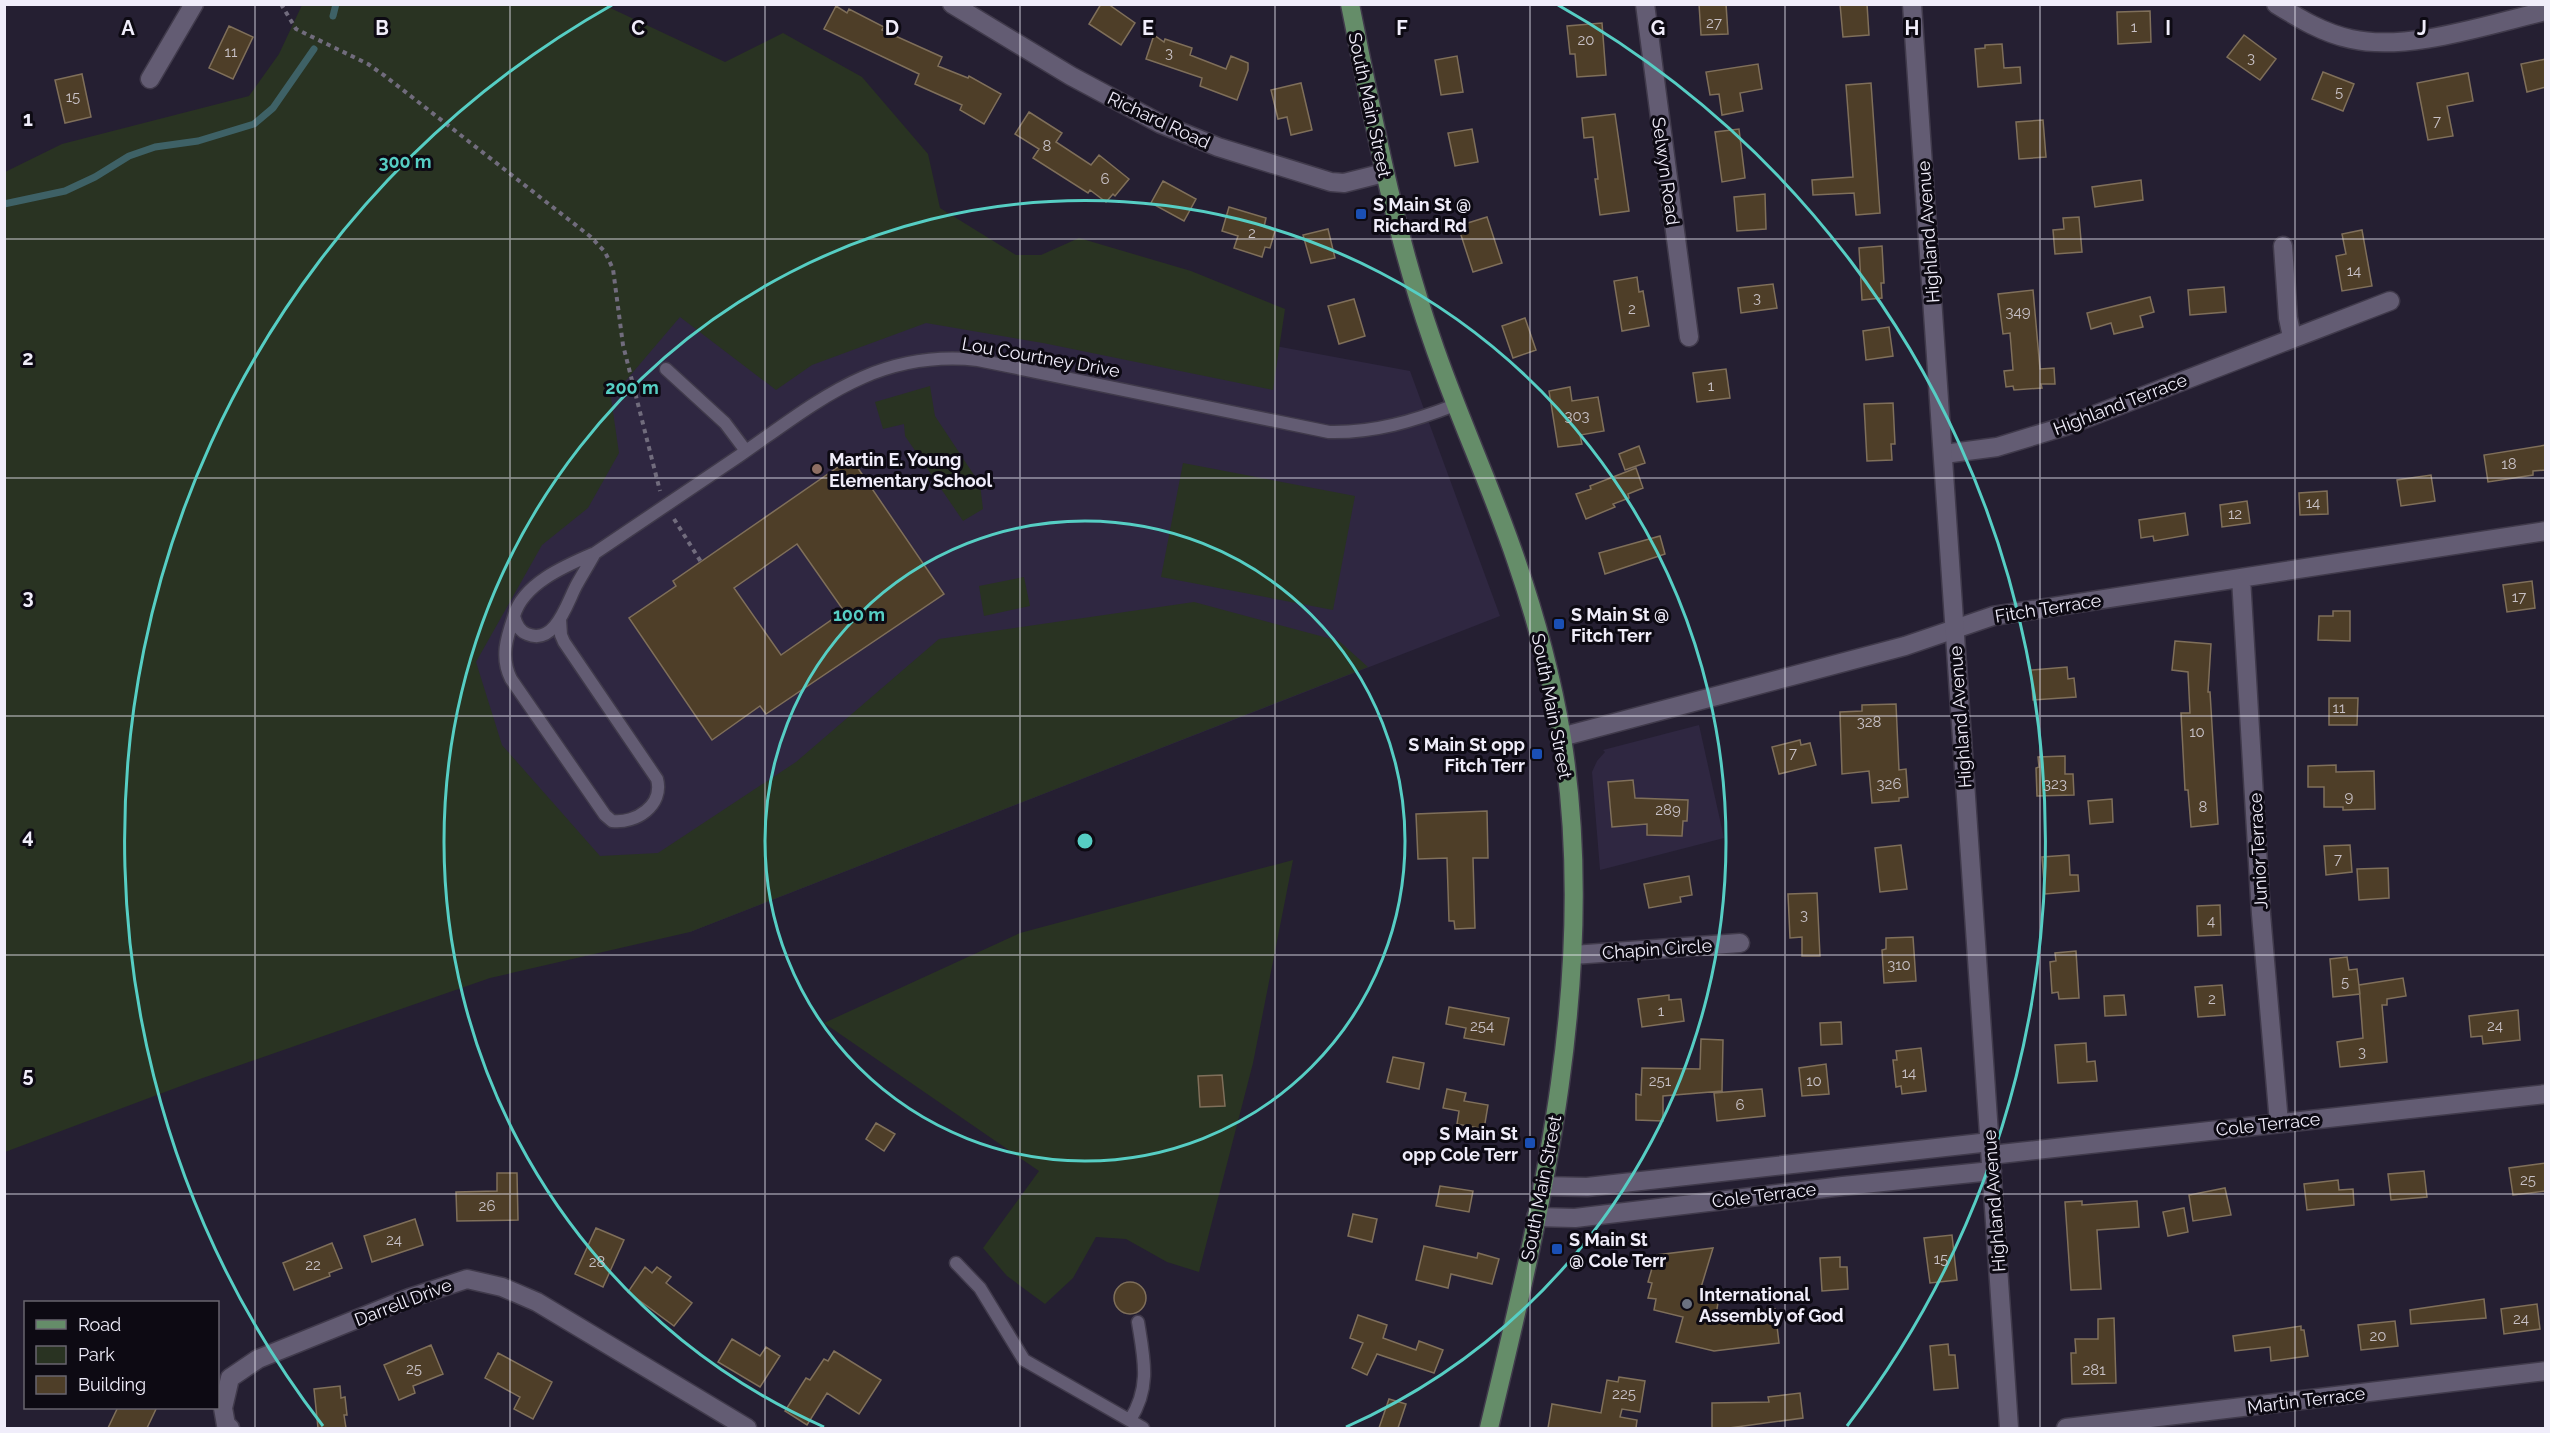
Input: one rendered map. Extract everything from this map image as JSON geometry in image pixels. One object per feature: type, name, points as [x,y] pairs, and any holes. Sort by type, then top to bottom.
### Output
[{"type":"main road","name":"South Main Street","points":[[1350,4],[1384,173],[1411,276],[1455,405],[1506,533],[1542,646],[1561,737],[1572,828],[1573,955],[1565,1044],[1536,1217],[1489,1428]]},
{"type":"street","points":[[150,79],[194,4]]},
{"type":"street","name":"Richard Road","points":[[952,4],[1115,101],[1203,142],[1317,180],[1344,183],[1384,173]]},
{"type":"street","name":"Selwyn Road","points":[[1645,4],[1689,337]]},
{"type":"street","name":"Highland Avenue","points":[[1912,4],[2009,1428]]},
{"type":"street","points":[[2276,4],[2318,29],[2349,39],[2381,43],[2422,39],[2546,11]]},
{"type":"street","points":[[2283,246],[2288,318],[2292,337]]},
{"type":"street","name":"Highland Terrace","points":[[1944,454],[1997,447],[2050,432],[2390,301]]},
{"type":"street","name":"Fitch Terrace","points":[[1561,737],[1905,646],[1993,616],[2546,531]]},
{"type":"street","name":"Junior Terrace","points":[[2241,578],[2261,914],[2279,1123]]},
{"type":"street","name":"Chapin Circle","points":[[1573,955],[1740,943]]},
{"type":"street","name":"Cole Terrace","points":[[1542,1186],[1587,1187],[1991,1156],[2546,1094]]},
{"type":"street","name":"Cole Terrace","points":[[1536,1217],[1566,1219],[1843,1186],[1991,1156]]},
{"type":"street","name":"Darrell Drive","points":[[230,1428],[226,1425],[223,1408],[230,1378],[258,1359],[409,1298],[467,1279],[502,1287],[537,1302],[747,1428]]},
{"type":"street","name":"Martin Terrace","points":[[2066,1428],[2546,1371]]},
{"type":"lane","name":"Lou Courtney Drive","points":[[595,553],[560,619],[549,631],[535,636],[521,631],[514,616],[518,604],[535,587],[566,566],[595,553],[834,390],[885,369],[941,358],[996,363],[1329,432],[1387,427],[1421,418],[1455,405]]},
{"type":"lane","points":[[666,369],[725,423],[746,451]]},
{"type":"lane","points":[[514,616],[505,651],[505,662],[511,679],[605,815],[612,821],[628,820],[647,810],[656,801],[660,790],[657,779],[564,642],[560,619]]},
{"type":"lane","points":[[956,1263],[980,1288],[1024,1360],[1143,1428]]},
{"type":"lane","points":[[1130,1420],[1140,1402],[1144,1383],[1138,1322]]},
{"type":"path","points":[[281,4],[296,29],[368,64],[385,76],[591,237],[605,252],[613,269],[623,345],[665,506],[701,562]]},
{"type":"shaded area","name":"Martin E. Young Elementary School","points":[[572,4],[1087,311],[1410,371],[1500,616],[690,932],[143,593]]},
{"type":"shaded area","points":[[1699,725],[1724,838],[1600,870],[1592,772],[1597,761],[1605,752],[1603,750]]},
{"type":"green space","points":[[302,5],[604,5],[725,62],[783,33],[862,77],[928,154],[940,208],[1016,255],[1041,255],[1079,238],[1191,271],[1285,309],[1273,390],[1043,343],[926,323],[812,365],[776,390],[680,317],[611,398],[619,453],[588,508],[542,545],[476,662],[502,745],[600,856],[658,853],[796,762],[939,639],[1194,602],[1339,641],[1368,667],[690,932],[490,978],[197,1080],[5,1152],[5,172],[62,144],[249,96],[279,54]]},
{"type":"green space","points":[[930,386],[935,416],[980,484],[983,509],[963,521],[905,436],[904,424],[883,429],[875,402]]},
{"type":"green space","points":[[1183,463],[1355,496],[1333,610],[1161,577]]},
{"type":"green space","points":[[1024,577],[1030,606],[984,616],[979,586]]},
{"type":"green space","points":[[1293,860],[1253,1063],[1199,1272],[1167,1262],[1126,1239],[1096,1237],[1073,1278],[1045,1304],[1007,1276],[983,1248],[1039,1171],[824,1023],[1020,933]]},
{"type":"building","points":[[1101,4],[1108,4],[1135,23],[1121,45],[1089,24]]},
{"type":"building","points":[[1699,4],[1726,4],[1728,34],[1701,35]]},
{"type":"building","points":[[1840,4],[1867,4],[1869,35],[1843,37]]},
{"type":"building","points":[[836,6],[847,13],[849,9],[884,27],[882,30],[942,57],[938,66],[968,78],[969,76],[1001,94],[984,124],[960,110],[962,105],[915,84],[919,74],[824,29]]},
{"type":"building","points":[[2150,11],[2151,42],[2118,44],[2117,12]]},
{"type":"building","points":[[1602,23],[1606,75],[1577,77],[1575,54],[1570,54],[1567,26]]},
{"type":"building","points":[[229,26],[253,37],[233,79],[209,68]]},
{"type":"building","points":[[1154,35],[1164,42],[1165,39],[1192,48],[1190,55],[1226,69],[1231,56],[1248,63],[1248,70],[1237,100],[1200,86],[1202,78],[1146,59]]},
{"type":"building","points":[[2244,35],[2276,59],[2260,80],[2227,57]]},
{"type":"building","points":[[2002,44],[2004,68],[2020,67],[2021,83],[1978,87],[1975,49],[1985,48],[1985,45]]},
{"type":"building","points":[[1457,56],[1463,92],[1441,95],[1435,60]]},
{"type":"building","points":[[2546,59],[2546,87],[2527,92],[2521,64]]},
{"type":"building","points":[[1758,64],[1762,89],[1740,93],[1743,111],[1722,115],[1719,94],[1710,95],[1706,72]]},
{"type":"building","points":[[2323,72],[2354,84],[2343,111],[2312,99]]},
{"type":"building","points":[[2468,73],[2473,101],[2447,106],[2453,136],[2428,140],[2417,83]]},
{"type":"building","points":[[82,74],[91,117],[65,123],[55,80]]},
{"type":"building","points":[[1301,83],[1312,130],[1291,135],[1287,117],[1278,119],[1271,90]]},
{"type":"building","points":[[1871,83],[1880,213],[1856,215],[1854,193],[1813,195],[1812,180],[1853,177],[1846,85]]},
{"type":"building","points":[[1029,112],[1062,133],[1056,142],[1091,165],[1099,155],[1129,179],[1115,196],[1113,194],[1106,202],[1090,190],[1088,193],[1033,158],[1039,149],[1015,134]]},
{"type":"building","points":[[1615,114],[1629,211],[1600,215],[1593,137],[1584,138],[1582,118]]},
{"type":"building","points":[[2043,120],[2046,157],[2019,159],[2016,122]]},
{"type":"building","points":[[1472,129],[1478,162],[1455,166],[1448,133]]},
{"type":"building","points":[[1739,129],[1745,178],[1722,182],[1715,132]]},
{"type":"building","points":[[2141,180],[2143,200],[2095,207],[2092,187]]},
{"type":"building","points":[[1163,181],[1196,199],[1184,221],[1151,203]]},
{"type":"building","points":[[1765,194],[1766,229],[1737,231],[1734,197]]},
{"type":"building","points":[[1229,207],[1266,218],[1264,227],[1275,231],[1270,248],[1265,247],[1262,257],[1234,248],[1238,236],[1222,231]]},
{"type":"building","points":[[1487,217],[1502,263],[1473,272],[1458,226]]},
{"type":"building","points":[[2079,217],[2082,252],[2055,254],[2053,230],[2064,229],[2063,218]]},
{"type":"building","points":[[1328,229],[1335,258],[1311,263],[1303,235]]},
{"type":"building","points":[[2362,230],[2372,286],[2342,291],[2336,256],[2346,254],[2342,234]]},
{"type":"building","points":[[1882,246],[1884,283],[1881,283],[1882,298],[1862,300],[1859,248]]},
{"type":"building","points":[[1637,277],[1639,292],[1643,291],[1649,326],[1622,331],[1614,281]]},
{"type":"building","points":[[1773,284],[1777,308],[1741,313],[1738,288]]},
{"type":"building","points":[[2224,287],[2226,312],[2190,315],[2188,290]]},
{"type":"building","points":[[2033,290],[2040,369],[2054,368],[2055,384],[2041,384],[2042,388],[2014,390],[2013,386],[2006,387],[2004,371],[2013,370],[2010,333],[2003,334],[1998,294]]},
{"type":"building","points":[[2150,297],[2154,312],[2140,316],[2143,327],[2114,334],[2111,323],[2091,329],[2087,313]]},
{"type":"building","points":[[1354,299],[1365,336],[1339,344],[1328,306]]},
{"type":"building","points":[[1525,318],[1536,350],[1513,358],[1502,326]]},
{"type":"building","points":[[1889,327],[1893,356],[1866,360],[1863,331]]},
{"type":"building","points":[[1726,369],[1730,398],[1697,402],[1693,373]]},
{"type":"building","points":[[1570,387],[1572,401],[1598,397],[1604,431],[1580,435],[1582,444],[1558,447],[1549,391]]},
{"type":"building","points":[[1893,403],[1895,444],[1891,444],[1892,460],[1867,461],[1864,404]]},
{"type":"building","points":[[2546,445],[2546,470],[2533,471],[2533,475],[2488,482],[2484,455]]},
{"type":"building","points":[[1639,446],[1645,463],[1625,470],[1619,454]]},
{"type":"building","points":[[851,458],[944,594],[766,714],[760,706],[712,740],[629,618],[676,586],[673,581]],"holes":[[[797,544],[844,611],[781,655],[734,588]]]},
{"type":"building","points":[[1636,468],[1643,488],[1628,494],[1629,498],[1613,504],[1615,507],[1586,519],[1576,494]]},
{"type":"building","points":[[2431,475],[2435,501],[2401,506],[2397,480]]},
{"type":"building","points":[[2327,491],[2328,514],[2300,515],[2299,493]]},
{"type":"building","points":[[2247,501],[2250,523],[2222,527],[2220,505]]},
{"type":"building","points":[[2185,513],[2188,535],[2154,541],[2153,536],[2141,538],[2139,520]]},
{"type":"building","points":[[1660,536],[1665,554],[1605,574],[1599,553]]},
{"type":"building","points":[[2532,581],[2535,608],[2507,612],[2503,585]]},
{"type":"building","points":[[2333,611],[2350,611],[2350,641],[2318,640],[2319,616],[2333,616]]},
{"type":"building","points":[[2175,641],[2211,644],[2208,692],[2210,692],[2218,824],[2191,827],[2188,790],[2185,790],[2181,713],[2190,713],[2188,672],[2172,670]]},
{"type":"building","points":[[2067,667],[2068,679],[2074,678],[2076,697],[2033,700],[2031,670]]},
{"type":"building","points":[[2329,698],[2358,698],[2357,725],[2329,725]]},
{"type":"building","points":[[1896,704],[1899,770],[1906,769],[1908,797],[1899,798],[1899,801],[1872,803],[1869,771],[1842,774],[1840,712],[1862,711],[1862,705]]},
{"type":"building","points":[[1800,740],[1801,745],[1810,743],[1816,765],[1779,774],[1772,747]]},
{"type":"building","points":[[2065,756],[2065,774],[2073,774],[2074,795],[2037,796],[2038,757]]},
{"type":"building","points":[[2336,765],[2336,772],[2374,771],[2375,809],[2343,810],[2343,807],[2324,807],[2324,787],[2308,787],[2308,766]]},
{"type":"building","points":[[1633,780],[1635,798],[1688,800],[1687,821],[1683,821],[1682,836],[1647,835],[1647,824],[1612,827],[1608,782]]},
{"type":"building","points":[[2112,799],[2113,822],[2090,824],[2088,801]]},
{"type":"building","points":[[1487,811],[1488,858],[1473,858],[1475,928],[1455,929],[1454,921],[1449,921],[1447,858],[1418,859],[1416,814]]},
{"type":"building","points":[[1901,845],[1907,889],[1880,892],[1875,848]]},
{"type":"building","points":[[2350,845],[2352,872],[2326,875],[2324,846]]},
{"type":"building","points":[[2069,855],[2070,875],[2078,875],[2079,891],[2045,894],[2042,857]]},
{"type":"building","points":[[2388,868],[2389,898],[2359,900],[2357,869]]},
{"type":"building","points":[[1689,876],[1692,895],[1680,897],[1681,902],[1649,908],[1644,884]]},
{"type":"building","points":[[1817,893],[1820,956],[1802,956],[1802,937],[1790,938],[1788,894]]},
{"type":"building","points":[[2220,905],[2221,935],[2198,936],[2197,906]]},
{"type":"building","points":[[1913,937],[1916,981],[1884,983],[1882,950],[1886,949],[1886,938]]},
{"type":"building","points":[[2076,951],[2079,998],[2059,999],[2058,992],[2052,993],[2050,962],[2056,961],[2055,953]]},
{"type":"building","points":[[2347,957],[2349,970],[2357,969],[2360,994],[2333,997],[2330,959]]},
{"type":"building","points":[[2403,978],[2406,996],[2387,999],[2387,1005],[2382,1005],[2387,1062],[2340,1067],[2337,1042],[2363,1038],[2359,985]]},
{"type":"building","points":[[2222,985],[2225,1015],[2198,1017],[2195,987]]},
{"type":"building","points":[[1669,995],[1669,1000],[1681,999],[1684,1021],[1642,1027],[1638,999]]},
{"type":"building","points":[[2124,995],[2126,1015],[2105,1016],[2104,996]]},
{"type":"building","points":[[1449,1007],[1509,1018],[1504,1045],[1464,1038],[1466,1028],[1446,1024]]},
{"type":"building","points":[[2518,1010],[2520,1040],[2483,1044],[2482,1036],[2471,1037],[2469,1016]]},
{"type":"building","points":[[1841,1022],[1842,1044],[1821,1045],[1820,1023]]},
{"type":"building","points":[[1701,1039],[1723,1040],[1722,1091],[1663,1096],[1663,1121],[1636,1120],[1636,1094],[1641,1095],[1642,1068],[1700,1069]]},
{"type":"building","points":[[2086,1043],[2087,1062],[2095,1061],[2097,1081],[2058,1083],[2055,1045]]},
{"type":"building","points":[[1921,1048],[1926,1091],[1902,1094],[1901,1086],[1896,1087],[1893,1060],[1897,1060],[1896,1051]]},
{"type":"building","points":[[1393,1057],[1424,1063],[1419,1089],[1387,1082]]},
{"type":"building","points":[[1826,1064],[1829,1094],[1802,1096],[1799,1068]]},
{"type":"building","points":[[1222,1075],[1225,1106],[1200,1107],[1198,1076]]},
{"type":"building","points":[[1447,1089],[1466,1093],[1464,1101],[1488,1105],[1484,1129],[1457,1124],[1459,1111],[1443,1108]]},
{"type":"building","points":[[1762,1089],[1765,1116],[1717,1121],[1714,1093]]},
{"type":"building","points":[[876,1123],[895,1134],[884,1151],[866,1139]]},
{"type":"building","points":[[2546,1163],[2546,1191],[2513,1195],[2509,1168]]},
{"type":"building","points":[[2424,1171],[2427,1197],[2391,1200],[2388,1174]]},
{"type":"building","points":[[497,1173],[517,1173],[518,1220],[457,1221],[456,1192],[497,1191]]},
{"type":"building","points":[[2338,1180],[2339,1190],[2353,1189],[2354,1205],[2307,1210],[2304,1184]]},
{"type":"building","points":[[1440,1186],[1473,1191],[1469,1212],[1436,1206]]},
{"type":"building","points":[[2225,1188],[2231,1215],[2193,1221],[2189,1195]]},
{"type":"building","points":[[2082,1201],[2082,1205],[2137,1201],[2139,1227],[2097,1230],[2101,1289],[2071,1290],[2065,1202]]},
{"type":"building","points":[[2184,1208],[2188,1232],[2168,1236],[2163,1212]]},
{"type":"building","points":[[1353,1214],[1377,1219],[1372,1242],[1348,1236]]},
{"type":"building","points":[[415,1219],[423,1245],[372,1262],[364,1236]]},
{"type":"building","points":[[596,1228],[624,1240],[603,1287],[575,1274]]},
{"type":"building","points":[[1952,1235],[1957,1280],[1930,1283],[1924,1238]]},
{"type":"building","points":[[332,1243],[342,1268],[329,1273],[330,1276],[294,1290],[283,1263]]},
{"type":"building","points":[[1424,1246],[1477,1258],[1478,1253],[1499,1259],[1492,1284],[1451,1274],[1448,1288],[1416,1280]]},
{"type":"building","name":"International Assembly of God","points":[[1713,1248],[1699,1294],[1719,1297],[1716,1315],[1775,1309],[1779,1343],[1714,1351],[1676,1342],[1683,1317],[1654,1310],[1656,1299],[1648,1298],[1652,1283],[1648,1282],[1656,1255]]},
{"type":"building","points":[[1840,1257],[1840,1267],[1847,1267],[1848,1289],[1822,1291],[1820,1258]]},
{"type":"building","points":[[645,1267],[652,1273],[657,1267],[671,1277],[666,1283],[692,1303],[674,1326],[628,1292]]},
{"type":"building","points":[[1130,1282],[1141,1287],[1146,1298],[1141,1309],[1130,1314],[1119,1309],[1114,1298],[1119,1287]]},
{"type":"building","points":[[2484,1299],[2486,1318],[2411,1324],[2410,1310]]},
{"type":"building","points":[[2537,1304],[2540,1329],[2504,1334],[2501,1309]]},
{"type":"building","points":[[1358,1315],[1387,1325],[1383,1338],[1416,1350],[1419,1341],[1443,1350],[1434,1373],[1377,1354],[1367,1375],[1352,1368],[1363,1343],[1350,1338]]},
{"type":"building","points":[[2114,1318],[2116,1383],[2072,1384],[2071,1353],[2076,1353],[2075,1339],[2098,1339],[2098,1319]]},
{"type":"building","points":[[2395,1321],[2398,1346],[2361,1350],[2358,1325]]},
{"type":"building","points":[[2301,1326],[2301,1330],[2304,1330],[2308,1356],[2271,1361],[2270,1347],[2235,1351],[2233,1336]]},
{"type":"building","points":[[732,1339],[760,1356],[766,1347],[780,1356],[760,1387],[718,1362]]},
{"type":"building","points":[[1948,1344],[1949,1355],[1955,1355],[1958,1388],[1934,1390],[1930,1346]]},
{"type":"building","points":[[431,1345],[443,1374],[413,1386],[415,1393],[399,1400],[384,1365]]},
{"type":"building","points":[[834,1351],[881,1380],[859,1414],[827,1393],[807,1425],[785,1411],[806,1378],[810,1380],[824,1359],[828,1361]]},
{"type":"building","points":[[498,1353],[552,1382],[533,1419],[514,1409],[520,1397],[485,1378]]},
{"type":"building","points":[[1619,1377],[1645,1381],[1640,1412],[1622,1409],[1620,1417],[1637,1420],[1636,1428],[1548,1428],[1552,1404],[1601,1413],[1607,1380],[1618,1382]]},
{"type":"building","points":[[340,1386],[341,1398],[345,1397],[346,1428],[318,1428],[314,1389]]},
{"type":"building","points":[[1800,1393],[1803,1418],[1729,1428],[1712,1428],[1712,1403],[1769,1402],[1768,1397]]},
{"type":"building","points":[[1389,1399],[1406,1404],[1398,1428],[1379,1428]]},
{"type":"building","points":[[117,1409],[156,1409],[147,1428],[108,1428]]},
{"type":"waterway","points":[[333,16],[336,4]]},
{"type":"waterway","points":[[4,204],[65,191],[95,177],[129,156],[155,147],[198,141],[254,124],[273,108],[314,49]]},
{"type":"place","name":"S Main St @ Richard Rd","points":[[1361,214]]},
{"type":"place","name":"Martin E. Young Elementary School","points":[[817,469]]},
{"type":"place","name":"S Main St @ Fitch Terr","points":[[1559,624]]},
{"type":"place","name":"S Main St opp Fitch Terr","points":[[1537,754]]},
{"type":"place","name":"S Main St opp Cole Terr","points":[[1530,1143]]},
{"type":"place","name":"S Main St @ Cole Terr","points":[[1557,1249]]},
{"type":"place","name":"International Assembly of God","points":[[1687,1304]]}]
